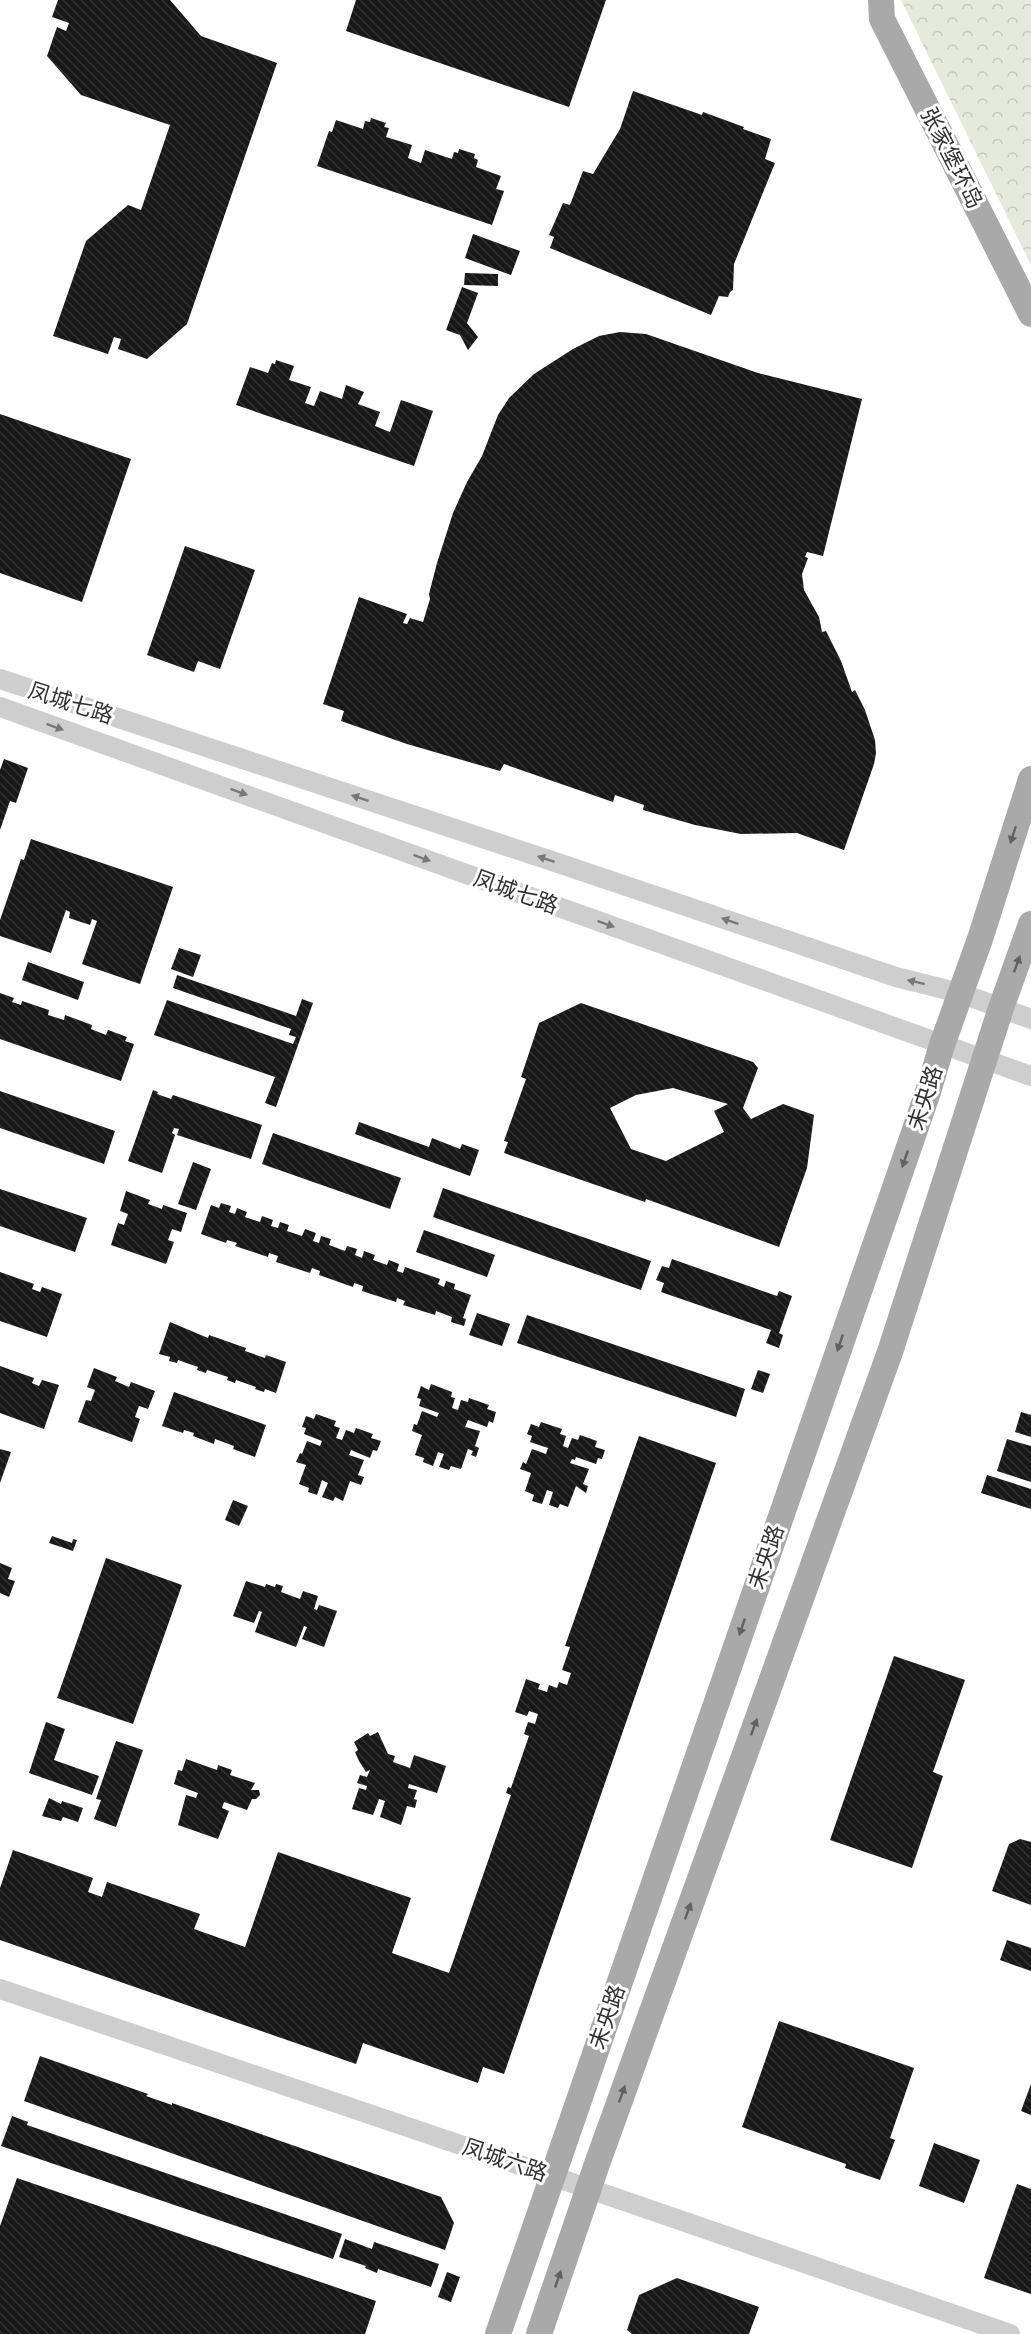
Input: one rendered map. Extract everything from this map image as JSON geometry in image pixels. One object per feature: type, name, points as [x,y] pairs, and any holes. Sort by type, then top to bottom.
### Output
[{"type":"main road","name":"张家堡环岛","points":[[881,0],[882,19],[1031,314]]},
{"type":"main road","name":"未央路","points":[[498,2334],[927,1095],[1031,779]]},
{"type":"main road","name":"未央路","points":[[539,2334],[588,2188],[890,1352],[1001,1008],[1031,924]]},
{"type":"street","name":"凤城七路","points":[[0,679],[896,977],[960,993],[1031,1019]]},
{"type":"street","name":"凤城七路","points":[[0,707],[1031,1077]]},
{"type":"street","name":"凤城六路","points":[[0,1989],[1010,2334]]},
{"type":"green space","points":[[901,0],[1031,0],[1031,265]]},
{"type":"building","points":[[58,0],[170,0],[201,36],[277,63],[187,324],[147,359],[118,349],[121,339],[114,337],[108,354],[53,336],[86,241],[128,205],[141,210],[170,125],[81,95],[47,56],[57,27],[66,31],[69,23],[52,17]]},
{"type":"building","points":[[356,0],[606,0],[569,107],[346,31]]},
{"type":"building","points":[[633,91],[702,115],[703,112],[771,139],[765,159],[775,163],[734,264],[733,290],[728,297],[719,296],[711,315],[550,248],[554,237],[549,235],[563,203],[570,205],[583,171],[593,174],[620,129]]},
{"type":"building","points":[[371,118],[386,123],[384,127],[389,128],[386,137],[412,145],[408,158],[421,163],[425,150],[452,159],[454,152],[458,153],[459,149],[475,154],[474,158],[478,160],[476,167],[501,176],[496,189],[504,191],[492,225],[317,166],[329,131],[332,132],[336,120],[363,129],[365,121],[370,122]]},
{"type":"building","points":[[473,234],[520,251],[511,275],[465,258]]},
{"type":"building","points":[[465,273],[498,274],[498,286],[464,285]]},
{"type":"building","points":[[462,287],[478,293],[467,323],[478,337],[468,350],[460,335],[446,330]]},
{"type":"building","points":[[620,332],[646,334],[758,373],[862,399],[823,556],[807,552],[805,557],[808,558],[802,574],[804,590],[819,617],[822,632],[826,631],[841,661],[852,692],[855,690],[865,710],[875,740],[874,764],[844,850],[797,833],[741,834],[695,825],[643,810],[644,805],[615,795],[613,802],[504,764],[500,771],[407,744],[341,721],[344,711],[323,704],[359,597],[407,614],[403,623],[407,624],[410,618],[423,622],[437,563],[453,513],[482,456],[498,415],[509,398],[534,374],[573,349],[599,336]]},
{"type":"building","points":[[276,360],[294,366],[289,380],[311,387],[305,403],[314,406],[320,391],[342,399],[346,385],[364,392],[358,404],[380,412],[375,426],[390,432],[401,400],[433,411],[414,466],[236,405],[250,367],[268,373],[272,363],[275,364]]},
{"type":"building","points":[[0,414],[131,459],[82,602],[0,573]]},
{"type":"building","points":[[185,546],[255,570],[220,669],[198,661],[194,672],[147,655]]},
{"type":"building","points":[[4,759],[28,768],[16,803],[10,801],[0,830],[0,770]]},
{"type":"building","points":[[31,839],[173,887],[140,984],[82,964],[97,921],[92,919],[90,925],[69,918],[70,912],[66,910],[51,953],[0,936],[0,920],[21,859],[24,860]]},
{"type":"building","points":[[179,948],[201,955],[193,977],[171,969]]},
{"type":"building","points":[[28,962],[84,982],[78,1000],[22,980]]},
{"type":"building","points":[[177,975],[296,1016],[302,999],[313,1003],[276,1107],[265,1103],[275,1077],[154,1035],[167,1000],[293,1044],[296,1037],[289,1035],[291,1029],[173,988]]},
{"type":"building","points":[[0,993],[14,998],[12,1002],[21,1005],[22,1001],[49,1010],[48,1015],[64,1020],[65,1015],[92,1025],[91,1029],[106,1035],[108,1030],[127,1037],[125,1041],[134,1044],[121,1081],[0,1039]]},
{"type":"building","points":[[581,1003],[753,1062],[758,1068],[743,1108],[751,1119],[783,1104],[814,1115],[807,1168],[779,1247],[646,1199],[645,1202],[504,1153],[508,1142],[504,1141],[526,1079],[521,1077],[539,1023]],"holes":[[[673,1088],[728,1104],[714,1111],[724,1132],[666,1161],[631,1149],[610,1108],[636,1095]]]},
{"type":"building","points":[[153,1090],[171,1099],[173,1095],[262,1125],[251,1159],[177,1135],[179,1129],[174,1128],[172,1133],[175,1135],[162,1173],[128,1161]]},
{"type":"building","points":[[0,1091],[115,1131],[104,1164],[0,1128]]},
{"type":"building","points":[[359,1122],[429,1147],[432,1138],[460,1149],[462,1144],[479,1150],[470,1176],[355,1134]]},
{"type":"building","points":[[273,1133],[401,1178],[390,1209],[262,1164]]},
{"type":"building","points":[[193,1162],[211,1169],[196,1210],[178,1204]]},
{"type":"building","points":[[443,1188],[651,1261],[641,1290],[433,1217]]},
{"type":"building","points":[[0,1189],[87,1218],[75,1252],[0,1226]]},
{"type":"building","points":[[126,1191],[150,1200],[148,1204],[162,1209],[163,1205],[187,1213],[181,1232],[172,1229],[168,1240],[174,1242],[166,1264],[111,1245],[118,1223],[124,1225],[128,1214],[120,1211]]},
{"type":"building","points":[[221,1203],[231,1206],[229,1212],[235,1214],[237,1208],[247,1212],[245,1217],[260,1222],[262,1216],[273,1220],[271,1226],[278,1228],[280,1222],[289,1225],[287,1231],[302,1236],[305,1229],[316,1233],[313,1241],[319,1243],[321,1236],[331,1239],[329,1245],[345,1251],[347,1246],[357,1249],[355,1255],[362,1258],[364,1251],[375,1255],[373,1260],[387,1265],[389,1260],[399,1264],[397,1271],[403,1273],[405,1267],[440,1279],[438,1284],[444,1287],[446,1281],[455,1284],[454,1289],[471,1295],[463,1318],[466,1319],[464,1326],[451,1322],[452,1317],[436,1311],[435,1315],[403,1305],[405,1301],[397,1298],[396,1302],[362,1291],[363,1286],[354,1283],[353,1287],[319,1275],[320,1271],[312,1268],[310,1273],[276,1262],[278,1256],[269,1253],[268,1257],[235,1246],[237,1243],[227,1240],[226,1243],[201,1234],[211,1205],[219,1208]]},
{"type":"building","points":[[424,1230],[495,1255],[487,1277],[416,1252]]},
{"type":"building","points":[[672,1259],[777,1296],[779,1291],[792,1296],[779,1333],[783,1335],[779,1348],[766,1343],[771,1330],[661,1292],[664,1283],[656,1280],[662,1266],[669,1268]]},
{"type":"building","points":[[0,1272],[34,1284],[32,1289],[40,1292],[42,1287],[62,1294],[47,1337],[0,1321]]},
{"type":"building","points":[[477,1313],[510,1324],[502,1346],[469,1335]]},
{"type":"building","points":[[527,1315],[745,1389],[736,1417],[517,1343]]},
{"type":"building","points":[[170,1322],[208,1338],[209,1335],[246,1348],[245,1351],[265,1358],[266,1355],[286,1362],[276,1393],[265,1389],[264,1392],[236,1380],[235,1383],[227,1380],[228,1377],[207,1370],[206,1373],[197,1370],[198,1367],[178,1360],[177,1363],[169,1361],[170,1357],[159,1354]]},
{"type":"building","points":[[0,1366],[34,1378],[32,1383],[39,1386],[42,1380],[59,1385],[44,1429],[0,1413]]},
{"type":"building","points":[[94,1368],[117,1377],[115,1381],[129,1387],[131,1382],[155,1391],[148,1409],[139,1406],[135,1417],[140,1419],[132,1442],[78,1422],[86,1400],[91,1401],[95,1390],[87,1387]]},
{"type":"building","points":[[758,1370],[770,1374],[763,1393],[751,1389]]},
{"type":"building","points":[[431,1384],[452,1392],[451,1397],[455,1398],[452,1408],[458,1410],[461,1400],[468,1402],[469,1398],[489,1405],[487,1409],[496,1412],[493,1423],[489,1421],[487,1427],[468,1420],[465,1427],[480,1431],[475,1446],[479,1448],[476,1457],[471,1455],[473,1451],[468,1449],[461,1469],[451,1466],[449,1470],[439,1467],[444,1454],[438,1452],[433,1466],[423,1462],[424,1458],[415,1455],[422,1435],[412,1431],[414,1424],[417,1425],[422,1411],[437,1417],[439,1413],[419,1406],[421,1399],[417,1398],[421,1386],[429,1390]]},
{"type":"building","points":[[174,1392],[266,1425],[255,1457],[215,1439],[214,1444],[193,1436],[194,1433],[184,1430],[183,1433],[162,1426]]},
{"type":"building","points":[[1021,1412],[1031,1415],[1031,1437],[1015,1432]]},
{"type":"building","points":[[316,1414],[336,1421],[334,1426],[340,1428],[336,1438],[342,1440],[346,1430],[354,1433],[356,1428],[373,1434],[371,1438],[381,1441],[377,1451],[373,1450],[370,1458],[351,1450],[349,1455],[364,1460],[358,1475],[364,1477],[361,1485],[350,1481],[343,1501],[335,1497],[333,1501],[322,1497],[328,1483],[322,1480],[317,1495],[308,1492],[309,1488],[299,1484],[306,1465],[296,1462],[300,1453],[302,1454],[307,1441],[320,1446],[322,1441],[304,1434],[306,1428],[302,1427],[306,1416],[314,1419]]},
{"type":"building","points":[[541,1422],[562,1429],[560,1434],[566,1436],[563,1446],[568,1448],[572,1438],[578,1440],[580,1435],[597,1441],[595,1447],[605,1450],[602,1459],[598,1458],[596,1464],[576,1457],[575,1460],[572,1459],[570,1463],[589,1469],[583,1484],[588,1486],[586,1493],[576,1486],[568,1507],[560,1504],[558,1508],[549,1505],[553,1492],[547,1490],[542,1504],[532,1501],[534,1495],[525,1491],[531,1473],[520,1469],[523,1462],[526,1464],[532,1449],[546,1454],[548,1448],[530,1442],[532,1436],[527,1434],[531,1424],[539,1427]]},
{"type":"building","points":[[639,1436],[716,1463],[504,2074],[483,2067],[478,2083],[363,2043],[356,2064],[0,1940],[0,1888],[13,1850],[93,1878],[88,1892],[102,1897],[107,1882],[200,1914],[194,1929],[245,1947],[278,1852],[411,1898],[392,1953],[449,1973],[511,1795],[506,1793],[508,1787],[511,1788],[529,1736],[524,1734],[528,1722],[535,1724],[538,1714],[529,1711],[527,1716],[515,1712],[526,1679],[540,1684],[538,1689],[547,1692],[549,1685],[557,1688],[559,1682],[567,1685],[571,1673],[562,1670],[570,1647],[565,1646]]},
{"type":"building","points":[[1007,1439],[1031,1446],[1031,1482],[997,1471]]},
{"type":"building","points":[[0,1449],[11,1452],[0,1483]]},
{"type":"building","points":[[987,1475],[1031,1489],[1031,1509],[981,1493]]},
{"type":"building","points":[[233,1500],[248,1506],[239,1526],[225,1520]]},
{"type":"building","points":[[52,1536],[72,1543],[73,1539],[77,1540],[73,1551],[49,1543]]},
{"type":"building","points":[[106,1558],[182,1585],[133,1724],[57,1698]]},
{"type":"building","points":[[0,1563],[12,1568],[8,1579],[15,1581],[9,1597],[0,1593]]},
{"type":"building","points":[[246,1581],[265,1587],[266,1584],[275,1587],[276,1584],[283,1586],[281,1592],[300,1599],[303,1591],[318,1596],[314,1609],[317,1610],[319,1605],[337,1611],[324,1647],[302,1639],[307,1627],[304,1626],[296,1647],[255,1632],[262,1612],[259,1611],[254,1623],[233,1616]]},
{"type":"building","points":[[894,1656],[965,1680],[933,1772],[943,1776],[912,1868],[830,1840]]},
{"type":"building","points":[[46,1722],[65,1729],[54,1760],[99,1776],[92,1795],[29,1773]]},
{"type":"building","points":[[378,1732],[388,1754],[395,1756],[393,1762],[410,1768],[414,1755],[446,1766],[437,1793],[409,1784],[408,1788],[417,1790],[414,1799],[417,1800],[415,1808],[407,1806],[401,1825],[380,1817],[385,1801],[379,1799],[373,1815],[352,1809],[359,1788],[366,1790],[367,1786],[357,1783],[360,1775],[367,1777],[370,1770],[366,1772],[359,1761],[355,1752],[358,1750],[354,1742],[368,1733],[370,1736]]},
{"type":"building","points":[[116,1741],[143,1750],[116,1827],[94,1819],[101,1800],[96,1799]]},
{"type":"building","points":[[186,1759],[217,1770],[218,1765],[232,1770],[230,1775],[255,1783],[251,1790],[259,1790],[260,1795],[252,1799],[247,1810],[224,1802],[222,1808],[229,1811],[218,1839],[178,1825],[186,1795],[196,1798],[198,1793],[174,1784],[178,1770],[182,1771]]},
{"type":"building","points":[[49,1798],[61,1804],[62,1801],[83,1808],[78,1822],[63,1817],[61,1821],[42,1816]]},
{"type":"building","points":[[1020,1839],[1031,1842],[1031,1905],[992,1891],[1009,1844]]},
{"type":"building","points":[[1007,1940],[1031,1948],[1031,1971],[1000,1960]]},
{"type":"building","points":[[779,2021],[914,2068],[890,2138],[895,2140],[880,2180],[845,2168],[846,2164],[742,2127]]},
{"type":"building","points":[[40,2056],[148,2094],[146,2096],[441,2197],[454,2223],[445,2250],[24,2101]]},
{"type":"building","points":[[1031,2084],[1031,2115],[1021,2111]]},
{"type":"building","points":[[12,2116],[28,2122],[27,2125],[342,2234],[333,2259],[1,2146]]},
{"type":"building","points":[[934,2143],[980,2160],[964,2203],[919,2186]]},
{"type":"building","points":[[17,2178],[376,2301],[365,2334],[0,2334],[0,2226]]},
{"type":"building","points":[[1017,2184],[1031,2189],[1031,2294],[984,2278]]},
{"type":"building","points":[[345,2239],[372,2249],[374,2242],[439,2264],[431,2287],[378,2269],[377,2273],[365,2268],[366,2266],[339,2257]]},
{"type":"building","points":[[447,2272],[460,2277],[451,2302],[438,2297]]},
{"type":"building","points":[[677,2278],[759,2307],[749,2334],[632,2334],[627,2330],[639,2295]]}]
